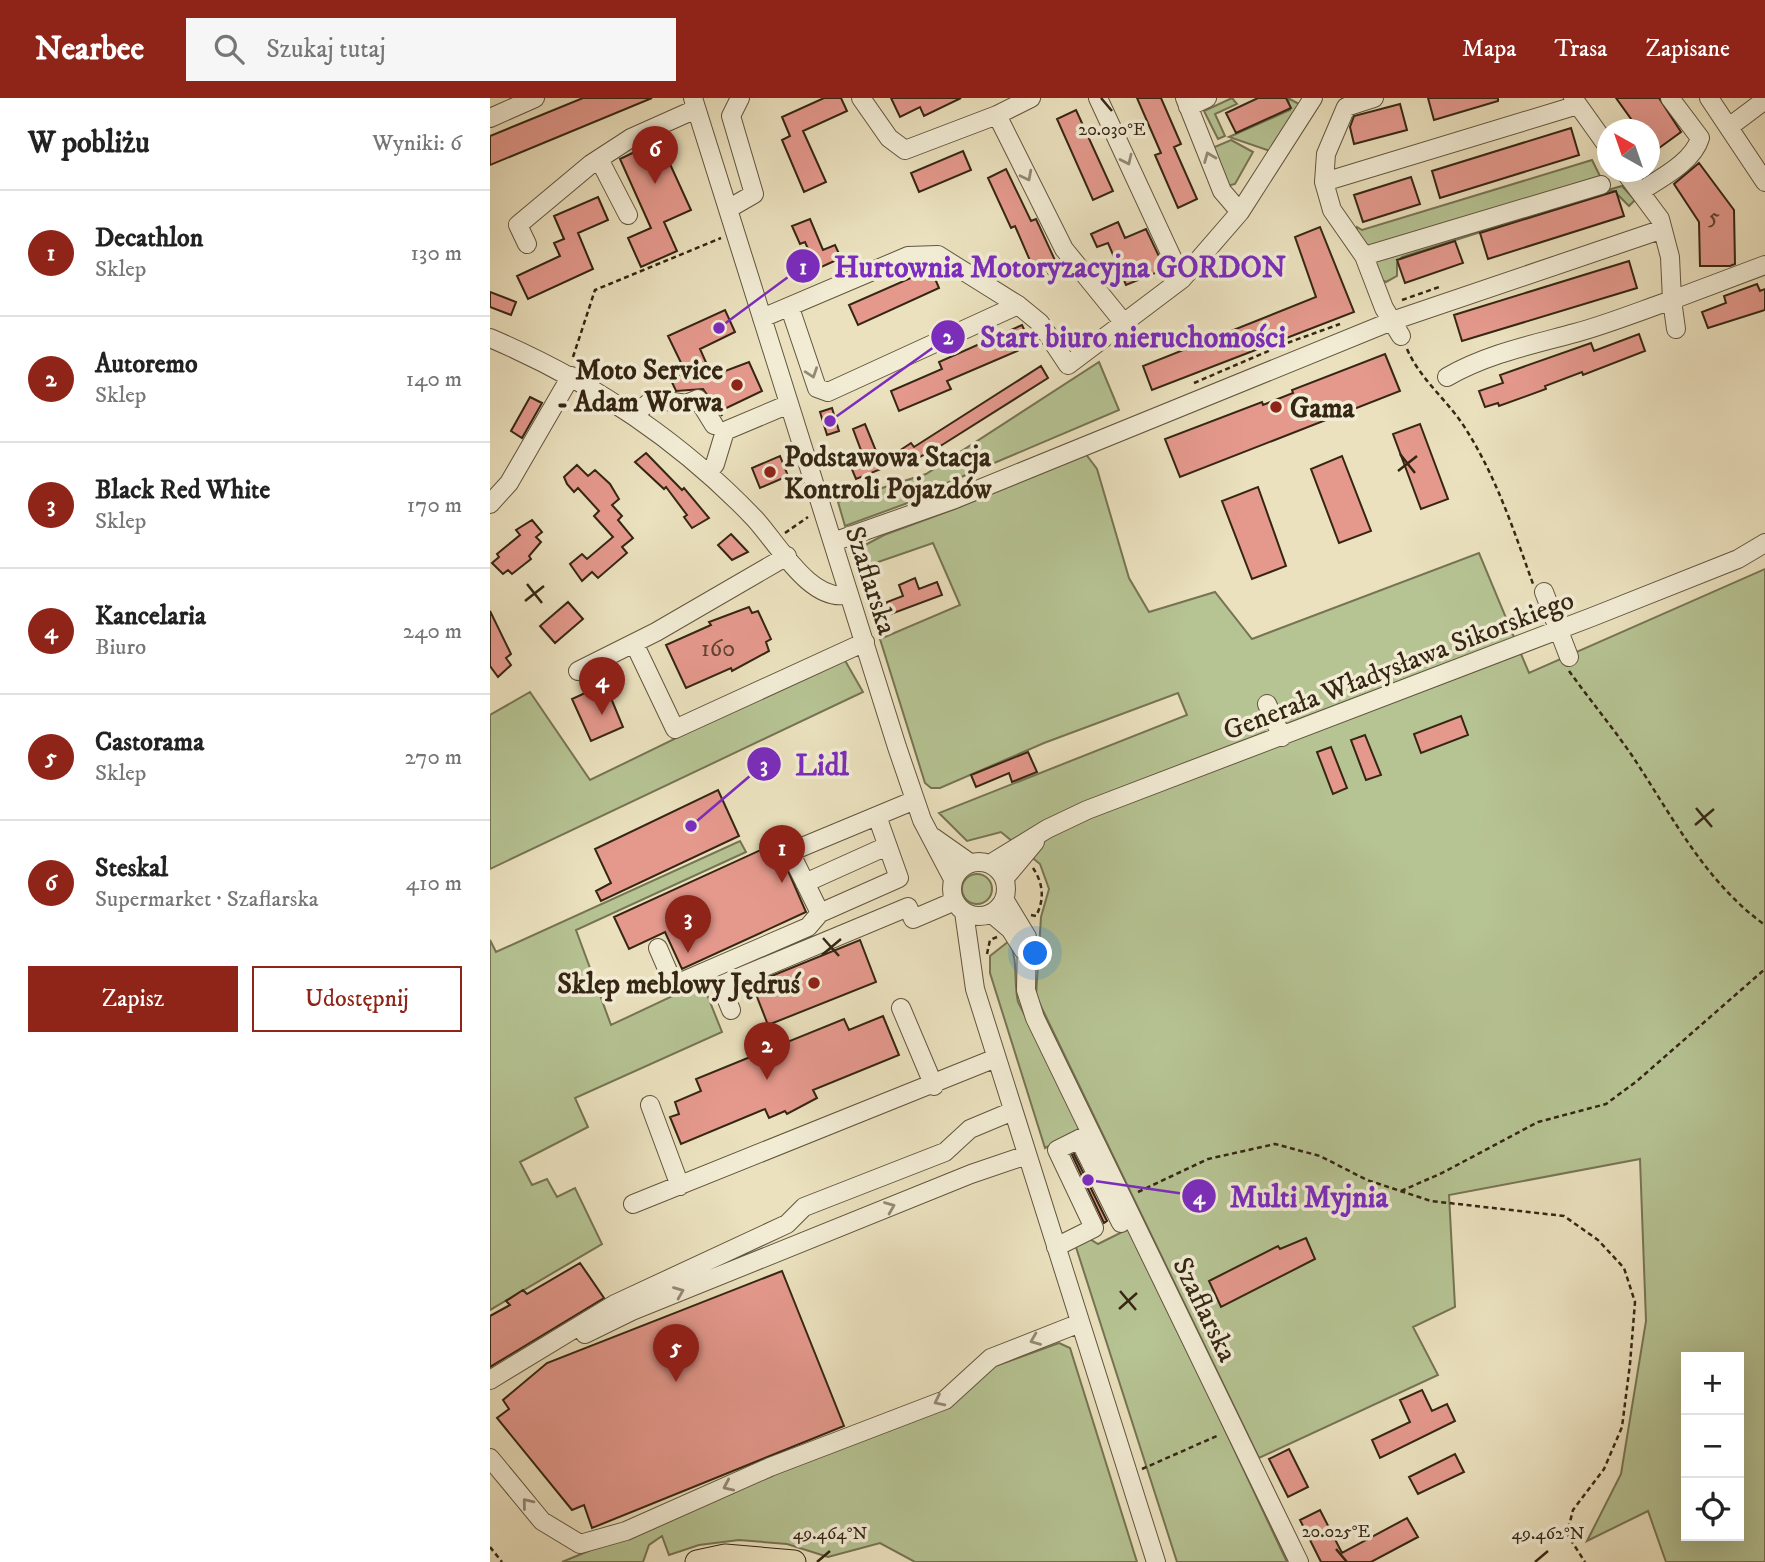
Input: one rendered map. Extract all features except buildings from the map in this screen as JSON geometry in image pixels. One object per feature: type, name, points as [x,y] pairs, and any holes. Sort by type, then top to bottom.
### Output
[{"type":"main road","points":[[697,1562],[725,1556],[794,1562]]},
{"type":"street","points":[[490,118],[535,98]]},
{"type":"street","points":[[728,209],[754,194],[731,116],[740,98]]},
{"type":"street","points":[[862,98],[889,138],[905,150],[997,115],[1031,98]]},
{"type":"street","points":[[1098,98],[1182,279]]},
{"type":"street","points":[[1207,98],[1187,102],[1222,191],[1240,212]]},
{"type":"street","points":[[762,318],[908,257],[938,255],[1018,305],[1040,323],[1068,365],[1182,279],[1240,212],[1314,98]]},
{"type":"street","points":[[1374,98],[1346,107],[1326,154],[1324,183],[1332,210],[1364,256],[1396,328]]},
{"type":"street","points":[[1641,191],[1690,156],[1698,146],[1700,138],[1670,98]]},
{"type":"street","points":[[1709,98],[1765,182]]},
{"type":"street","points":[[1324,183],[1575,102],[1597,132]]},
{"type":"street","points":[[527,244],[518,225],[599,159],[631,138],[695,104]]},
{"type":"street","name":"Szaflarska","points":[[695,104],[915,800],[953,879]]},
{"type":"street","points":[[1729,127],[1760,105]]},
{"type":"street","points":[[997,115],[1064,248],[1124,323]]},
{"type":"street","points":[[599,159],[628,215]]},
{"type":"street","points":[[1633,182],[1656,211],[1670,257],[1675,329]]},
{"type":"street","points":[[1364,256],[1601,184]]},
{"type":"street","points":[[833,542],[955,499],[1396,328],[1660,230]]},
{"type":"street","points":[[1447,377],[1466,366],[1535,342],[1575,333],[1765,265]]},
{"type":"street","points":[[790,308],[817,388],[828,392],[1018,305]]},
{"type":"street","points":[[490,338],[571,376],[634,414],[708,473],[765,530],[812,586],[839,597],[849,594]]},
{"type":"street","points":[[490,504],[509,483],[571,376]]},
{"type":"street","points":[[634,414],[654,399],[693,401],[703,429],[719,428],[789,404]]},
{"type":"street","points":[[708,473],[715,464],[719,428]]},
{"type":"street","name":"Generała Władysława Sikorskiego","points":[[990,864],[1087,810],[1558,630],[1738,559],[1765,543]]},
{"type":"street","points":[[578,671],[634,643],[788,556]]},
{"type":"street","points":[[1539,589],[1558,630],[1566,660]]},
{"type":"street","points":[[634,643],[675,729],[865,642]]},
{"type":"street","points":[[1268,704],[1282,737]]},
{"type":"street","points":[[820,914],[790,852],[915,800]]},
{"type":"street","points":[[658,948],[674,985],[808,927],[820,914],[899,878],[877,816]]},
{"type":"street","name":"Generała Władysława Sikorskiego","points":[[1004,879],[1047,830]]},
{"type":"street","points":[[930,835],[970,863],[990,864],[1004,879],[1004,899],[989,914],[970,964]]},
{"type":"street","points":[[805,883],[887,846]]},
{"type":"street","points":[[970,863],[953,879],[975,989],[1156,1562]]},
{"type":"street","name":"Szaflarska","points":[[1004,899],[1025,928],[1028,961],[1026,981],[1031,1006],[1103,1180],[1235,1429],[1299,1562]]},
{"type":"street","points":[[731,1010],[721,985],[908,907],[913,919],[959,907],[989,914]]},
{"type":"street","name":"Szaflarska","points":[[989,914],[1010,929],[1028,961]]},
{"type":"street","points":[[901,1008],[934,1086]]},
{"type":"street","points":[[633,1204],[934,1086],[996,1058]]},
{"type":"street","points":[[650,1105],[680,1185]]},
{"type":"street","points":[[490,1380],[615,1304],[787,1224],[804,1208],[946,1152],[970,1129],[1013,1111]]},
{"type":"street","points":[[490,1393],[559,1347],[632,1311],[971,1174],[1027,1155]]},
{"type":"street","points":[[1078,1195],[1103,1180]]},
{"type":"street","points":[[1078,1195],[1103,1180]]},
{"type":"street","points":[[1056,1247],[1078,1195],[1103,1180]]},
{"type":"street","points":[[490,1458],[542,1521],[580,1544],[626,1531],[770,1467],[945,1400],[991,1358],[1080,1323]]},
{"type":"path","points":[[573,357],[595,290],[735,232]]},
{"type":"path","points":[[1279,348],[1349,321]]},
{"type":"path","points":[[1396,328],[1416,368],[1466,428],[1494,476],[1539,589]]},
{"type":"path","points":[[765,530],[771,524],[782,535],[823,510]]},
{"type":"path","points":[[1566,660],[1713,877],[1743,909],[1765,925]]},
{"type":"path","points":[[1028,915],[1036,916],[1042,899],[1041,880],[1030,864]]},
{"type":"path","points":[[1401,1191],[1442,1173],[1538,1122],[1606,1104],[1765,969]]},
{"type":"path","points":[[1103,1180],[1275,1144],[1320,1156],[1367,1180],[1431,1200],[1564,1216],[1598,1240],[1624,1268],[1635,1302],[1622,1427],[1604,1469],[1573,1510],[1567,1534],[1585,1562]]},
{"type":"path","points":[[1129,1475],[1235,1429]]},
{"type":"path","points":[[490,1547],[502,1562]]},
{"type":"green space","points":[[1232,98],[1237,104],[1215,114],[1225,136],[1218,139],[1204,111]]},
{"type":"green space","points":[[1288,98],[1299,104],[1273,152],[1229,137],[1290,110]]},
{"type":"green space","points":[[1231,140],[1253,152],[1235,184],[1227,186],[1210,149]]},
{"type":"green space","points":[[1592,160],[1597,170],[1597,181],[1367,248],[1356,231],[1357,227],[1362,230]]},
{"type":"green space","points":[[1622,186],[1635,200],[1629,206],[1613,190],[1402,257],[1397,263],[1397,276],[1386,282],[1382,280],[1374,261],[1376,256]]},
{"type":"green space","points":[[1099,362],[1119,410],[947,483],[932,494],[845,526],[838,502],[926,474]]},
{"type":"green space","points":[[1085,453],[1097,469],[1129,578],[1149,612],[1215,592],[1252,639],[1479,553],[1529,673],[1765,569],[1765,1562],[1666,1562],[1648,1511],[1587,1541],[1621,1474],[1646,1321],[1640,1159],[1449,1195],[1455,1307],[1413,1327],[1438,1375],[1259,1458],[1036,996],[1041,917],[1049,889],[1040,864],[1001,832],[967,841],[939,813],[1187,715],[1178,693],[1044,743],[940,788],[931,788],[925,783],[880,639],[960,605],[933,543],[858,569],[850,553],[884,535],[957,508]]},
{"type":"green space","points":[[843,657],[863,692],[490,869],[490,715],[530,692],[590,780]]},
{"type":"green space","points":[[740,841],[746,852],[576,930],[611,1025],[702,982],[722,1032],[575,1098],[588,1127],[520,1162],[532,1185],[547,1179],[557,1197],[575,1188],[602,1244],[490,1310],[490,940],[496,952]]},
{"type":"green space","points":[[977,874],[988,878],[992,889],[988,900],[977,904],[966,900],[962,889],[966,878]]},
{"type":"green space","points":[[1009,941],[1014,956],[1018,1002],[1083,1129],[1045,1148],[990,973],[990,956]]},
{"type":"green space","points":[[1130,1228],[1287,1562],[1177,1562],[1075,1244],[1088,1238],[1098,1244]]},
{"type":"green space","points":[[1059,1343],[1070,1348],[1137,1562],[915,1562],[880,1543],[828,1557],[787,1544],[739,1540],[699,1545],[669,1555],[662,1536],[649,1545],[643,1562],[562,1562],[956,1399],[990,1368]]},
{"type":"place","name":"Steskal","points":[[655,184]]},
{"type":"place","name":"Hurtownia Motoryzacyjna GORDON","points":[[719,328]]},
{"type":"place","name":"Moto Service - Adam Worwa","points":[[737,385]]},
{"type":"place","name":"Gama","points":[[1276,407]]},
{"type":"place","name":"Start biuro nieruchomości","points":[[830,421]]},
{"type":"place","name":"Podstawowa Stacja Kontroli Pojazdów","points":[[770,472]]},
{"type":"place","name":"Kancelaria","points":[[602,715]]},
{"type":"place","name":"Lidl","points":[[691,826]]},
{"type":"place","name":"Decathlon","points":[[782,883]]},
{"type":"place","name":"Black Red White","points":[[688,953]]},
{"type":"place","name":"Sklep meblowy Jędruś","points":[[814,983]]},
{"type":"place","name":"Autoremo","points":[[767,1080]]},
{"type":"place","name":"Multi Myjnia","points":[[1088,1180]]},
{"type":"place","name":"Castorama","points":[[676,1382]]}]
